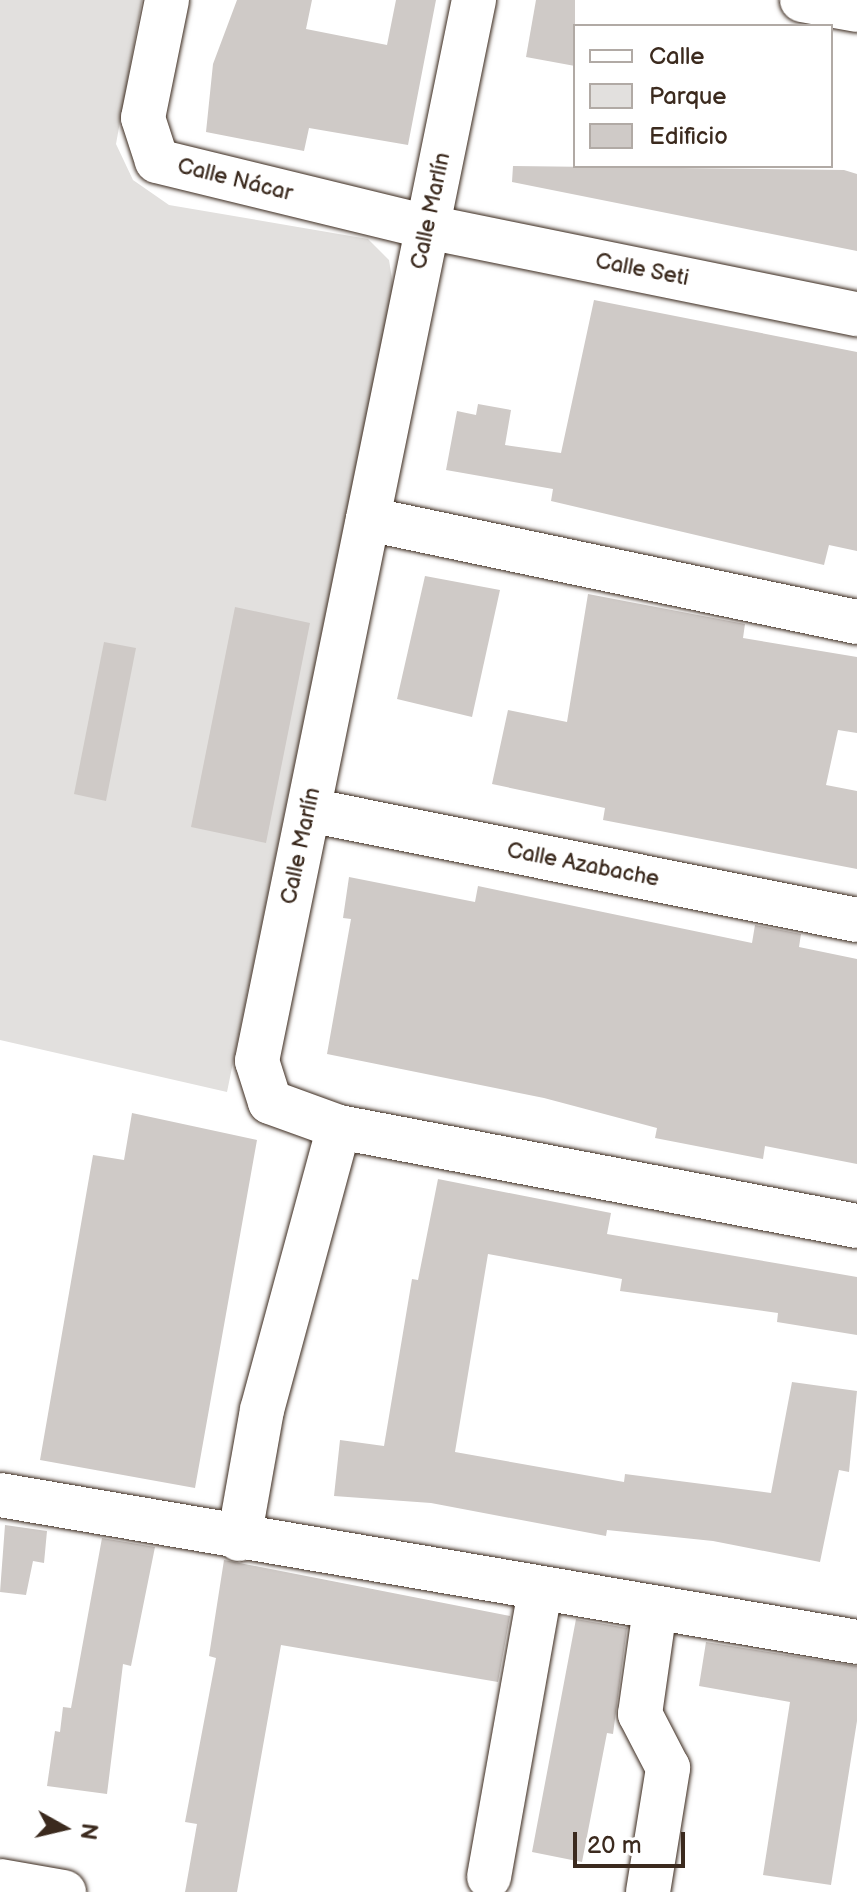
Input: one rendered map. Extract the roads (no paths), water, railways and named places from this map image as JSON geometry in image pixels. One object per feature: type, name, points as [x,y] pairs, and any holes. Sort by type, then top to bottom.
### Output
[{"type":"street","name":"Calle Nácar","points":[[167,0],[143,118],[157,161],[428,227]]},
{"type":"street","name":"Calle Marlín","points":[[474,0],[257,1061],[270,1102],[339,1127],[857,1226]]},
{"type":"street","points":[[802,0],[857,10]]},
{"type":"street","name":"Calle Seti","points":[[428,227],[857,314]]},
{"type":"street","points":[[368,519],[857,622]]},
{"type":"street","name":"Calle Azabache","points":[[309,810],[857,920]]},
{"type":"street","points":[[239,1539],[262,1410],[339,1127]]},
{"type":"street","points":[[0,1495],[540,1592],[857,1642]]},
{"type":"street","points":[[489,1877],[540,1592]]},
{"type":"street","points":[[648,1892],[668,1768],[640,1714],[655,1609]]},
{"type":"street","points":[[0,1881],[64,1892]]}]
